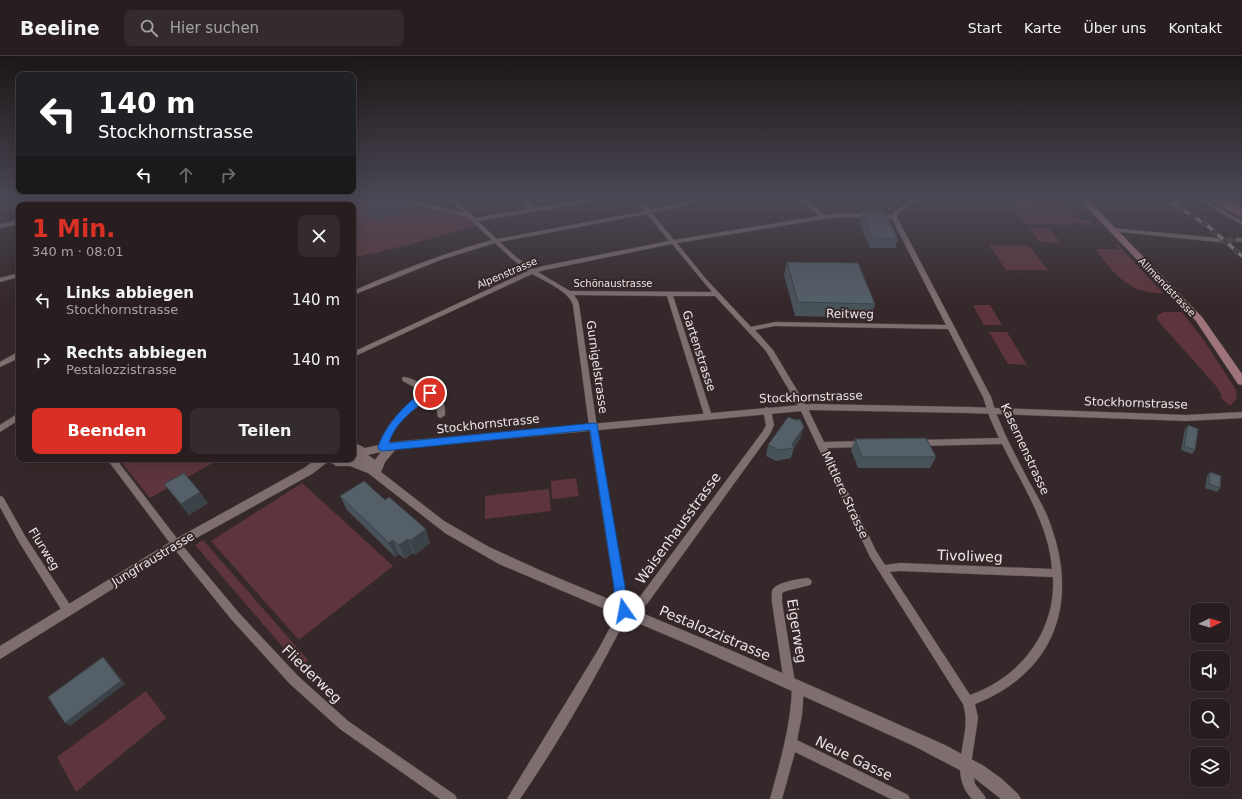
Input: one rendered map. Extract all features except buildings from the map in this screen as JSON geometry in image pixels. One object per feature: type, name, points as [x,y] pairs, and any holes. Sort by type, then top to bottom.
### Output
[{"type":"main road","name":"Allmendstrasse","points":[[1116,234],[1198,319],[1242,382]]},
{"type":"street","name":"Schönaustrasse","points":[[488,234],[514,258],[533,272],[569,293],[716,294]]},
{"type":"street","points":[[356,292],[446,255],[496,241],[535,234]]},
{"type":"street","name":"Mittlere Strasse","points":[[666,234],[716,294],[751,329],[769,350],[803,407],[867,544],[968,701],[972,718],[965,764]]},
{"type":"street","name":"Alpenstrasse","points":[[356,354],[543,268],[673,242],[723,234]]},
{"type":"street","name":"Kasernenstrasse","points":[[902,234],[987,397],[991,411],[1047,526],[1054,553],[1057,573],[1058,597],[1052,625],[1044,643],[1033,658],[1015,676],[982,696],[968,701]]},
{"type":"street","points":[[1151,234],[1218,240]]},
{"type":"street","points":[[0,280],[16,276]]},
{"type":"street","name":"Gurnigelstrasse","points":[[569,293],[575,301],[576,306],[620,601],[624,611]]},
{"type":"street","name":"Gartenstrasse","points":[[668,293],[708,416]]},
{"type":"street","name":"Reitweg","points":[[751,329],[775,324],[950,327]]},
{"type":"street","points":[[0,366],[16,358]]},
{"type":"street","points":[[406,379],[430,393],[440,403],[441,415]]},
{"type":"street","points":[[376,472],[380,460],[388,447],[386,436],[396,422],[410,407],[430,393]]},
{"type":"street","name":"Stockhornstrasse","points":[[357,450],[803,407],[851,407],[1191,418],[1242,415]]},
{"type":"street","name":"Waisenhausstrasse","points":[[624,611],[635,607],[643,601],[767,432],[770,425],[767,410]]},
{"type":"street","points":[[0,429],[16,418]]},
{"type":"street","points":[[906,443],[1005,441]]},
{"type":"street","points":[[822,445],[868,444]]},
{"type":"street","name":"Pestalozzistrasse","points":[[357,450],[372,463],[376,472]]},
{"type":"street","name":"Fliederweg","points":[[113,462],[176,544],[235,616],[294,680],[344,725],[451,799]]},
{"type":"street","name":"Jungfraustrasse","points":[[0,653],[176,544],[308,471],[321,462]]},
{"type":"street","name":"Jungfraustrasse","points":[[308,471],[337,462]]},
{"type":"street","name":"Pestalozzistrasse","points":[[345,462],[361,465],[376,472],[416,507],[465,541],[528,571],[794,685],[965,764]]},
{"type":"street","name":"Flurweg","points":[[0,499],[22,539],[68,611]]},
{"type":"street","name":"Tivoliweg","points":[[882,568],[900,567],[1057,573]]},
{"type":"street","name":"Eigerweg","points":[[794,685],[777,602],[777,591],[784,587],[807,582]]},
{"type":"street","points":[[513,799],[532,771],[602,654],[624,611]]},
{"type":"street","points":[[776,799],[790,743],[798,701],[794,685]]},
{"type":"street","name":"Neue Gasse","points":[[790,743],[904,799]]},
{"type":"street","points":[[965,764],[970,787],[980,799]]},
{"type":"street","points":[[965,764],[992,781],[1013,799]]},
{"type":"shaded area","points":[[356,234],[448,234],[356,257]]},
{"type":"shaded area","points":[[1033,234],[1054,234],[1061,243],[1040,242]]},
{"type":"shaded area","points":[[1115,244],[1117,244],[1163,293],[1141,290],[1123,281],[1109,267],[1095,249],[1120,249]]},
{"type":"shaded area","points":[[989,245],[1029,246],[1048,270],[1006,270]]},
{"type":"shaded area","points":[[973,305],[990,305],[1002,325],[984,325]]},
{"type":"shaded area","points":[[1164,312],[1182,312],[1205,342],[1236,390],[1237,398],[1230,406],[1221,398],[1221,394],[1216,386],[1159,322],[1157,319],[1158,315]]},
{"type":"shaded area","points":[[989,332],[1007,332],[1027,365],[1008,364]]},
{"type":"shaded area","points":[[121,462],[215,462],[150,498]]},
{"type":"shaded area","points":[[576,478],[579,496],[552,499],[551,481]]},
{"type":"shaded area","points":[[302,483],[393,566],[299,640],[211,541]]},
{"type":"shaded area","points":[[549,489],[551,511],[485,519],[485,496]]},
{"type":"shaded area","points":[[203,540],[308,660],[300,667],[195,545]]},
{"type":"shaded area","points":[[146,691],[166,718],[76,792],[57,757]]},
{"type":"tunnel","points":[[1218,240],[1237,240]]},
{"type":"railway","points":[[1217,234],[1242,256]]},
{"type":"route","points":[[430,393],[410,407],[396,422],[386,436],[383,447],[594,426],[595,441],[620,601],[624,611]]}]
